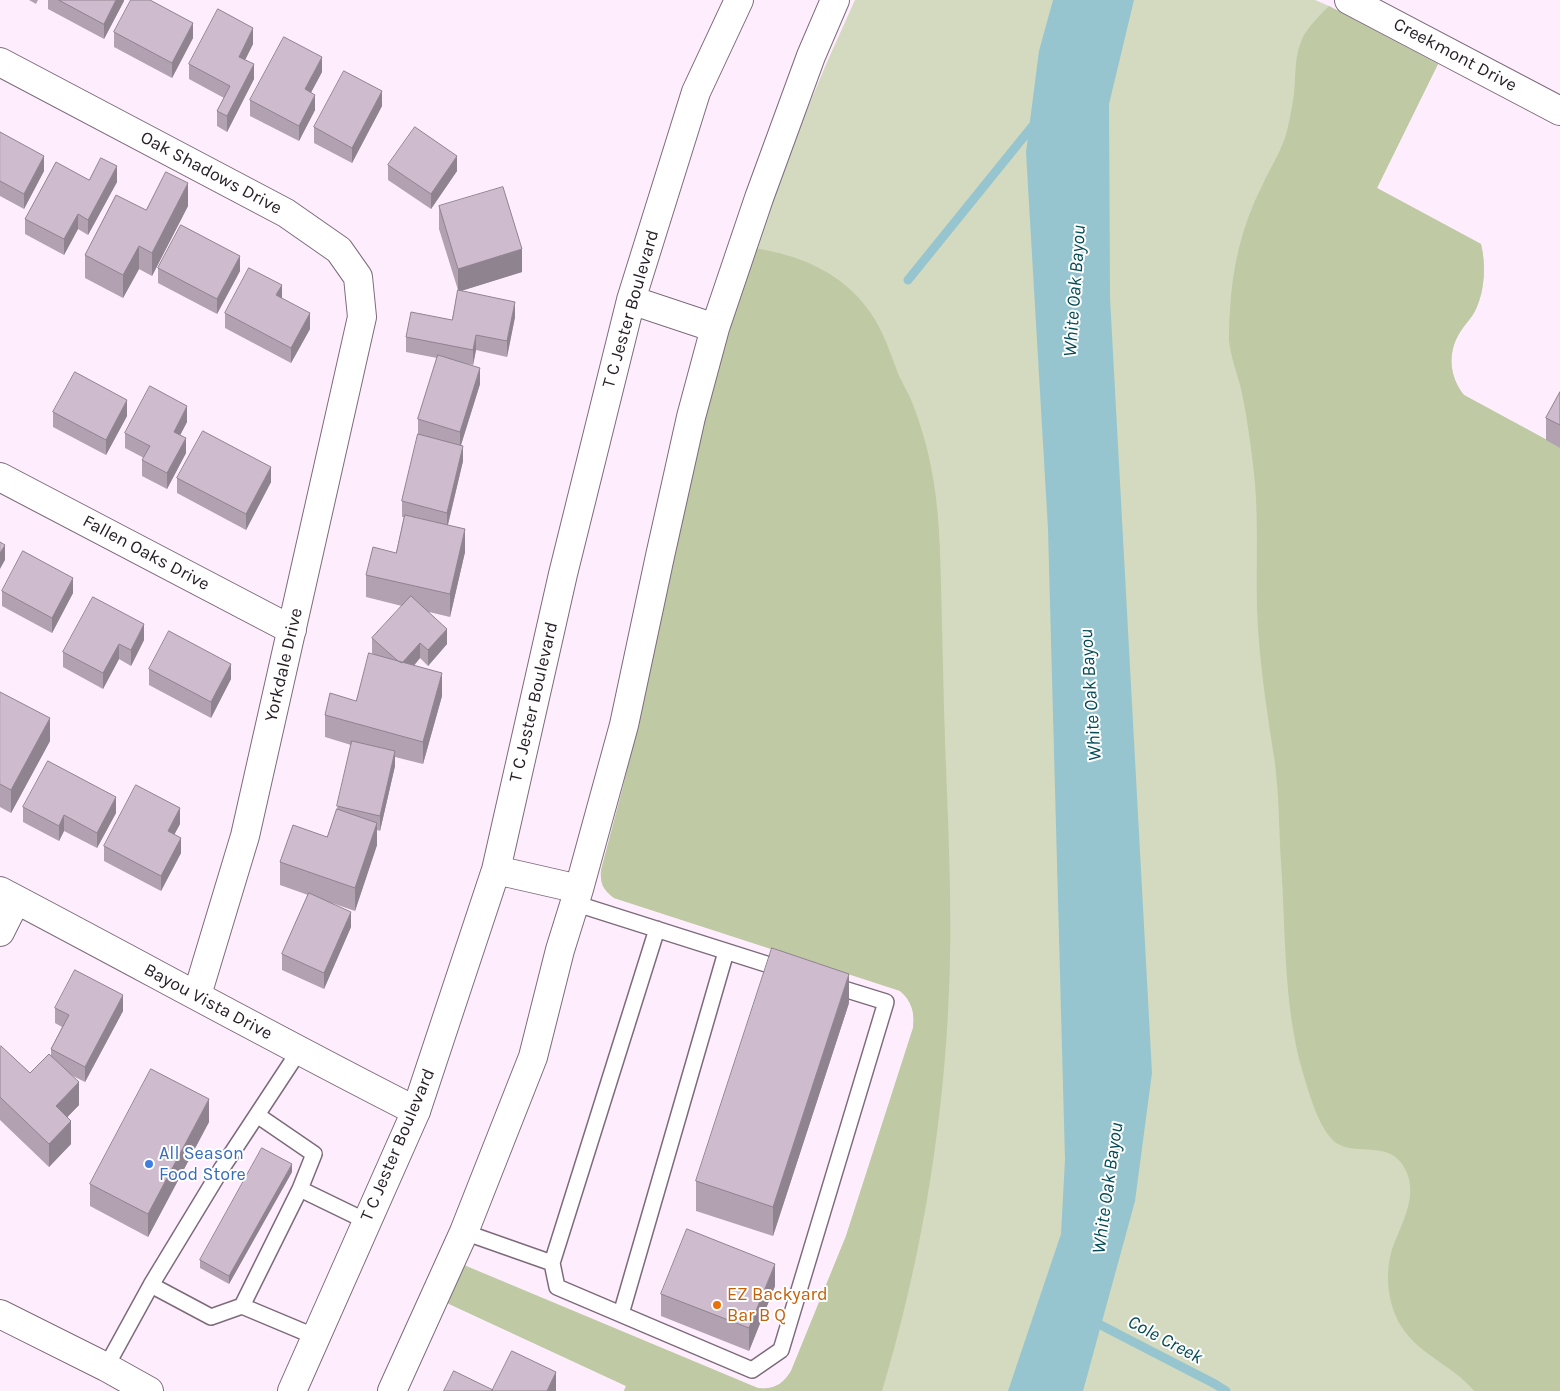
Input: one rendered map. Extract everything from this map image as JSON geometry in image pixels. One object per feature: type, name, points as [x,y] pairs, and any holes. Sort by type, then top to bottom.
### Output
[{"type":"main road","name":"T C Jester Boulevard","points":[[292,1391],[366,1220],[416,1111],[496,870],[563,574],[632,300],[696,92],[739,0]]},
{"type":"main road","points":[[392,1391],[464,1232],[532,1057],[560,950],[577,896],[624,726],[683,454],[715,328],[811,56],[835,0]]},
{"type":"main road","name":"Creekmont Drive","points":[[1349,0],[1560,111]]},
{"type":"main road","name":"Oak Shadows Drive","points":[[0,62],[286,213],[339,250],[358,277],[362,316],[358,333]]},
{"type":"main road","points":[[632,300],[715,328]]},
{"type":"main road","name":"Yorkdale Drive","points":[[197,995],[245,836],[358,333]]},
{"type":"main road","name":"Fallen Oaks Drive","points":[[0,476],[292,630]]},
{"type":"main road","points":[[496,870],[577,896]]},
{"type":"main road","points":[[0,932],[8,896]]},
{"type":"main road","name":"Bayou Vista Drive","points":[[8,896],[416,1111]]},
{"type":"main road","points":[[0,1314],[106,1367],[149,1391]]},
{"type":"lane","points":[[577,896],[657,930],[801,976]]},
{"type":"lane","points":[[657,930],[552,1263],[557,1287],[752,1370],[781,1350],[886,1002],[820,982]]},
{"type":"lane","points":[[621,1314],[726,952]]},
{"type":"lane","points":[[106,1367],[151,1285],[222,1168],[299,1051]]},
{"type":"lane","points":[[242,1306],[300,1189],[314,1154],[257,1116]]},
{"type":"lane","points":[[300,1189],[366,1220]]},
{"type":"lane","points":[[464,1232],[552,1263]]},
{"type":"lane","points":[[151,1285],[211,1317],[242,1306],[316,1337]]},
{"type":"green space","points":[[855,0],[1315,0],[1438,64],[1377,188],[1481,244],[1484,260],[1483,285],[1476,309],[1455,342],[1452,358],[1453,374],[1464,395],[1560,447],[1560,1391],[624,1391],[626,1386],[447,1303],[758,1388],[769,1388],[778,1385],[791,1371],[846,1236],[913,1028],[913,1011],[909,1001],[897,989],[614,898],[605,889],[601,875],[731,316],[792,146]]},
{"type":"green space","points":[[1329,6],[1438,64],[1377,188],[1481,244],[1484,260],[1483,285],[1476,309],[1455,342],[1452,358],[1453,374],[1464,395],[1560,447],[1560,1391],[1474,1391],[1466,1382],[1408,1336],[1393,1309],[1388,1281],[1391,1253],[1409,1203],[1410,1183],[1407,1173],[1401,1162],[1393,1155],[1374,1150],[1353,1149],[1335,1142],[1329,1136],[1319,1120],[1308,1090],[1292,1021],[1286,968],[1275,763],[1258,628],[1255,483],[1242,393],[1229,341],[1229,322],[1233,279],[1239,247],[1255,201],[1285,138],[1293,100],[1296,64],[1301,42],[1307,31]]},
{"type":"green space","points":[[754,248],[788,255],[834,276],[859,298],[870,312],[885,339],[915,410],[923,434],[934,482],[940,540],[950,899],[950,975],[940,1109],[934,1156],[917,1251],[907,1298],[882,1391],[624,1391],[626,1386],[447,1303],[464,1265],[758,1388],[769,1388],[778,1385],[791,1371],[846,1236],[913,1028],[912,1008],[900,991],[614,898],[607,892],[601,879],[601,870],[642,704],[690,467],[731,316]]},
{"type":"water","name":"White Oak Bayou","points":[[1053,0],[1134,0],[1109,104],[1110,298],[1152,1073],[1135,1201],[1083,1391],[1008,1391],[1061,1234],[1065,1160],[1048,529],[1026,152],[1039,51]]},
{"type":"building","points":[[59,0],[116,0],[104,24]]},
{"type":"building","points":[[131,0],[150,0],[193,23],[172,63],[114,32]]},
{"type":"building","points":[[218,9],[253,28],[239,57],[254,64],[227,116],[217,111],[230,86],[189,64]]},
{"type":"building","points":[[284,37],[322,57],[305,89],[315,95],[299,126],[250,100]]},
{"type":"building","points":[[344,71],[382,91],[352,148],[314,127]]},
{"type":"building","points":[[415,127],[457,156],[431,194],[388,165]]},
{"type":"building","points":[[0,132],[44,156],[24,194],[0,181]]},
{"type":"building","points":[[101,158],[117,166],[88,220],[78,214],[64,239],[25,219],[56,162],[89,180]]},
{"type":"building","points":[[166,172],[188,183],[152,253],[139,246],[123,275],[85,255],[116,195],[146,210]]},
{"type":"building","points":[[503,187],[522,249],[458,269],[439,206]]},
{"type":"building","points":[[181,225],[240,256],[217,299],[158,268]]},
{"type":"building","points":[[249,268],[282,285],[276,295],[310,313],[291,348],[225,313]]},
{"type":"building","points":[[458,290],[515,302],[507,341],[476,335],[473,350],[406,337],[411,312],[452,320]]},
{"type":"building","points":[[438,355],[480,368],[460,432],[418,419]]},
{"type":"building","points":[[75,372],[127,400],[106,440],[53,412]]},
{"type":"building","points":[[150,386],[187,406],[174,432],[186,438],[167,473],[142,460],[150,446],[125,433]]},
{"type":"building","points":[[1560,392],[1560,425],[1546,418]]},
{"type":"building","points":[[203,431],[271,467],[246,514],[177,478]]},
{"type":"building","points":[[418,434],[463,446],[447,513],[402,501]]},
{"type":"building","points":[[405,515],[465,529],[450,594],[366,575],[373,547],[396,553]]},
{"type":"building","points":[[0,542],[5,545],[0,553]]},
{"type":"building","points":[[23,551],[73,578],[52,618],[2,591]]},
{"type":"building","points":[[411,596],[447,629],[428,650],[420,643],[402,663],[372,638]]},
{"type":"building","points":[[93,597],[144,624],[131,650],[119,644],[103,673],[63,652]]},
{"type":"building","points":[[169,631],[231,664],[211,702],[149,669]]},
{"type":"building","points":[[369,653],[442,673],[423,742],[325,715],[330,693],[356,701]]},
{"type":"building","points":[[0,692],[50,718],[11,790],[0,784]]},
{"type":"building","points":[[352,741],[395,751],[380,816],[337,806]]},
{"type":"building","points":[[48,761],[116,797],[97,833],[64,815],[59,826],[23,807]]},
{"type":"building","points":[[136,785],[180,808],[168,831],[181,838],[161,876],[104,846]]},
{"type":"building","points":[[337,809],[377,823],[355,888],[280,862],[293,825],[327,837]]},
{"type":"building","points":[[309,893],[351,912],[324,973],[282,954]]},
{"type":"building","points":[[772,948],[849,974],[773,1207],[696,1181]]},
{"type":"building","points":[[75,970],[123,995],[85,1067],[51,1049],[69,1015],[55,1008]]},
{"type":"building","points":[[1,1046],[30,1073],[49,1054],[79,1082],[56,1106],[71,1121],[49,1144],[0,1097]]},
{"type":"building","name":"All Season Food Store","points":[[151,1069],[209,1099],[148,1214],[90,1184]]},
{"type":"building","points":[[262,1148],[292,1164],[229,1276],[200,1260]]},
{"type":"building","points":[[687,1229],[775,1264],[749,1328],[661,1294]]},
{"type":"building","points":[[512,1351],[556,1372],[547,1391],[492,1391]]},
{"type":"building","points":[[454,1371],[493,1390],[444,1391]]},
{"type":"waterway","points":[[908,280],[1035,123]]},
{"type":"waterway","name":"Cole Creek","points":[[1091,1320],[1226,1391]]},
{"type":"place","name":"All Season Food Store","points":[[149,1164]]},
{"type":"place","name":"EZ Backyard Bar B Q","points":[[717,1305]]}]
